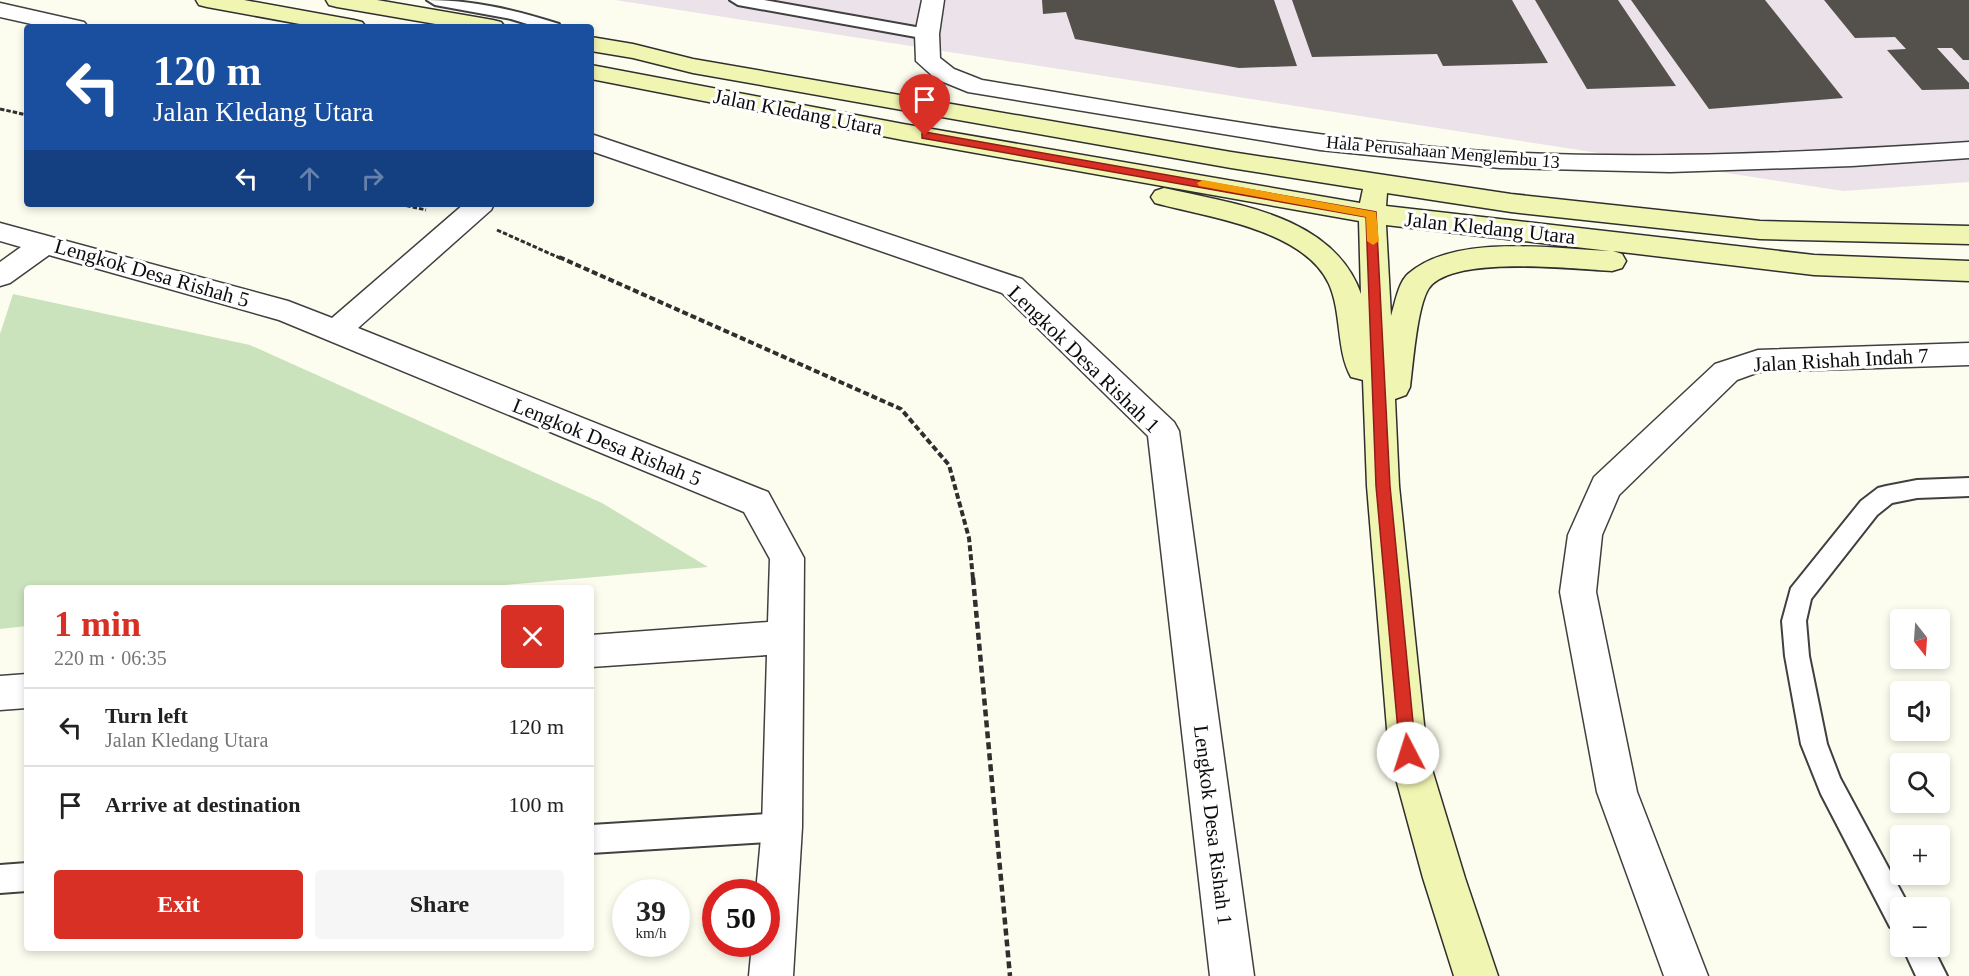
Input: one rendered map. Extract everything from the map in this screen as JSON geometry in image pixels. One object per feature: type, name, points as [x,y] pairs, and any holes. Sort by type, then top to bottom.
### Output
[{"type":"main road","points":[[207,0],[338,24]]},
{"type":"main road","points":[[337,0],[476,24]]},
{"type":"main road","name":"Jalan Kledang Utara","points":[[594,44],[633,51],[693,66],[934,109],[1511,203],[1760,230],[1969,235]]},
{"type":"main road","name":"Jalan Kledang Utara","points":[[594,73],[903,132],[1372,214],[1814,265],[1969,271]]},
{"type":"main road","points":[[903,132],[1270,223],[1311,246],[1340,277],[1353,323],[1383,486]]},
{"type":"main road","points":[[1375,182],[1372,214],[1383,486],[1408,753],[1444,879],[1476,976]]},
{"type":"main road","points":[[1383,486],[1403,324],[1417,282],[1447,263],[1489,256],[1705,266],[1814,265]]},
{"type":"street","points":[[927,34],[933,0]]},
{"type":"street","points":[[0,10],[63,24]]},
{"type":"street","name":"Hala Perusahaan Menglembu 13","points":[[927,34],[928,61],[945,74],[977,87],[1110,111],[1320,142],[1500,160],[1670,164],[1852,158],[1969,150]]},
{"type":"street","name":"Lengkok Desa Rishah 1","points":[[594,143],[1012,286],[1163,431],[1232,976]]},
{"type":"street","points":[[335,332],[473,212]]},
{"type":"street","name":"Lengkok Desa Rishah 5","points":[[0,232],[288,312],[756,502],[787,558],[782,827],[771,976]]},
{"type":"street","points":[[0,276],[45,244]]},
{"type":"street","name":"Jalan Rishah Indah 7","points":[[1686,976],[1617,792],[1578,592],[1586,535],[1606,486],[1726,372],[1758,362],[1969,354]]},
{"type":"street","points":[[594,651],[785,637]]},
{"type":"street","points":[[0,693],[24,691]]},
{"type":"lane","points":[[435,0],[514,15],[543,24]]},
{"type":"lane","points":[[738,0],[927,34]]},
{"type":"lane","points":[[594,39],[633,51]]},
{"type":"lane","points":[[1890,898],[1830,785],[1815,744],[1797,656],[1794,621],[1800,595],[1869,508],[1886,495],[1917,489],[1969,487]]},
{"type":"lane","points":[[594,839],[782,827]]},
{"type":"lane","points":[[0,879],[24,877]]},
{"type":"lane","points":[[1922,957],[1932,976]]},
{"type":"path","points":[[0,109],[24,114]]},
{"type":"path","points":[[427,207],[473,212],[481,223],[901,409],[949,465],[969,538],[1010,976]]},
{"type":"shaded area","points":[[615,0],[1969,0],[1969,182],[1843,191]]},
{"type":"green space","points":[[13,294],[250,345],[602,503],[708,567],[505,585],[24,585],[24,626],[0,629],[0,334]]},
{"type":"building","points":[[1042,0],[1274,0],[1297,66],[1239,68],[1075,39],[1066,12],[1043,14]]},
{"type":"building","points":[[1292,0],[1512,0],[1548,63],[1443,66],[1437,54],[1312,57]]},
{"type":"building","points":[[1535,0],[1618,0],[1676,86],[1587,89]]},
{"type":"building","points":[[1631,0],[1765,0],[1843,98],[1709,109]]},
{"type":"building","points":[[1824,0],[1969,0],[1969,60],[1963,60],[1952,48],[1937,48],[1969,83],[1969,89],[1922,90],[1887,50],[1906,49],[1895,37],[1855,38]]},
{"type":"slow traffic","points":[[1203,183],[1372,214],[1373,241]]},
{"type":"route","points":[[925,136],[1372,214],[1383,486],[1408,753]]}]
